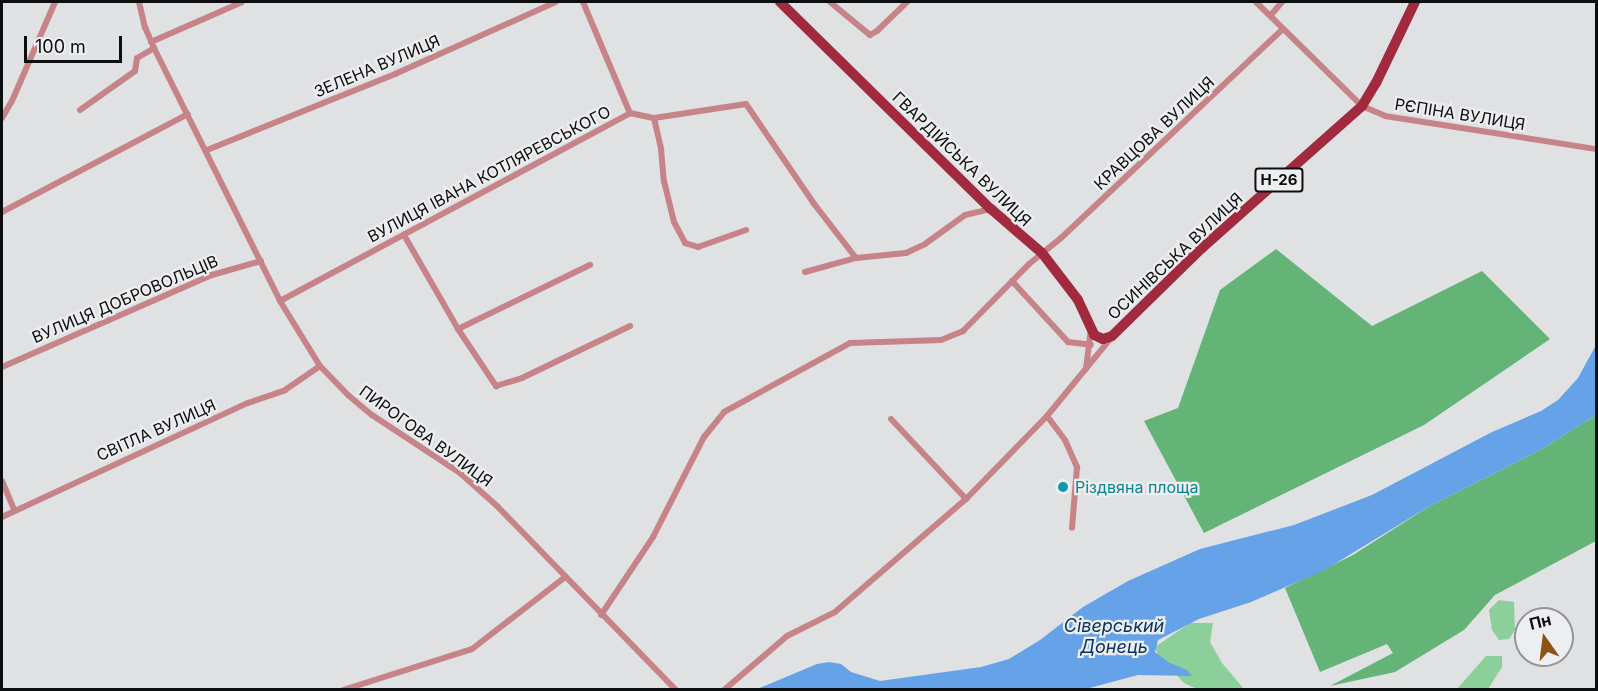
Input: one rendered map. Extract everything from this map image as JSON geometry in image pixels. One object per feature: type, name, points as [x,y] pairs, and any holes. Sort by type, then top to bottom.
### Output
[{"type":"main road","name":"ГВАРДІЙСЬКА ВУЛИЦЯ","points":[[780,2],[991,209],[1042,253],[1078,300],[1091,331]]},
{"type":"main road","name":"ОСИНІВСЬКА ВУЛИЦЯ","points":[[1112,336],[1202,248],[1362,106],[1377,83],[1415,2]]},
{"type":"main road","points":[[1091,331],[1098,338],[1112,336]]},
{"type":"street","points":[[2,118],[12,101],[55,2]]},
{"type":"street","name":"ПИРОГОВА ВУЛИЦЯ","points":[[139,2],[153,45],[280,301],[320,366],[348,395],[372,415],[460,473],[497,506],[675,690]]},
{"type":"street","points":[[80,110],[135,71],[137,58],[153,45],[242,2]]},
{"type":"street","name":"ЗЕЛЕНА ВУЛИЦЯ","points":[[207,150],[395,74],[556,2]]},
{"type":"street","points":[[583,2],[630,113]]},
{"type":"street","points":[[830,2],[866,34],[877,31],[907,2]]},
{"type":"street","name":"РЄПІНА ВУЛИЦЯ","points":[[1256,2],[1362,106],[1385,116],[1596,149]]},
{"type":"street","points":[[1271,15],[1282,2]]},
{"type":"street","name":"КРАВЦОВА ВУЛИЦЯ","points":[[602,615],[653,537],[704,437],[724,412],[850,344],[941,340],[954,337],[963,331],[1012,281],[1282,30]]},
{"type":"street","name":"ВУЛИЦЯ ІВАНА КОТЛЯРЕВСЬКОГО","points":[[280,301],[630,113],[654,118],[748,106],[814,205],[856,258]]},
{"type":"street","points":[[2,212],[188,114]]},
{"type":"street","points":[[654,118],[666,192],[674,222],[685,243],[698,247],[746,230]]},
{"type":"street","points":[[805,272],[856,258],[906,253],[925,244],[964,215],[991,209]]},
{"type":"street","points":[[404,235],[489,380],[496,386],[502,386],[630,326]]},
{"type":"street","name":"ВУЛИЦЯ ДОБРОВОЛЬЦІВ","points":[[2,367],[212,275],[261,261]]},
{"type":"street","points":[[458,329],[590,265]]},
{"type":"street","points":[[1012,281],[1068,342],[1091,345]]},
{"type":"street","points":[[1086,372],[1091,331]]},
{"type":"street","name":"ОСИНІВСЬКА ВУЛИЦЯ","points":[[724,690],[787,636],[835,612],[966,499],[1047,416],[1086,372],[1112,336]]},
{"type":"street","name":"СВІТЛА ВУЛИЦЯ","points":[[2,517],[14,509],[248,403],[285,390],[320,366]]},
{"type":"street","points":[[1047,416],[1065,440],[1077,467],[1072,528]]},
{"type":"street","points":[[891,419],[966,499]]},
{"type":"street","points":[[2,481],[14,509]]},
{"type":"street","points":[[343,690],[472,649],[565,577]]},
{"type":"green space","points":[[1276,249],[1372,326],[1482,271],[1550,339],[1424,425],[1204,533],[1144,421],[1178,408],[1220,290]]},
{"type":"green space","points":[[1596,415],[1596,541],[1495,595],[1464,630],[1395,672],[1330,686],[1393,653],[1387,644],[1320,672],[1285,588],[1353,555],[1428,507],[1542,449]]},
{"type":"green space","points":[[1499,600],[1514,602],[1514,632],[1509,639],[1499,640],[1492,630],[1489,610]]},
{"type":"green space","points":[[1190,623],[1213,623],[1210,642],[1222,663],[1244,689],[1197,689],[1184,683],[1158,655],[1155,647]]},
{"type":"green space","points":[[1486,656],[1502,656],[1502,667],[1488,689],[1457,689]]},
{"type":"water","name":"Сіверський Донець","points":[[1596,345],[1596,415],[1542,449],[1428,507],[1323,571],[1251,602],[1199,619],[1158,640],[1155,652],[1168,662],[1187,670],[1192,676],[1138,675],[1082,690],[757,689],[817,664],[829,662],[841,664],[851,672],[880,681],[981,667],[1009,659],[1040,640],[1083,607],[1128,581],[1200,549],[1294,525],[1372,495],[1492,432],[1541,411],[1558,400],[1578,378]]},
{"type":"place","name":"Різдвяна площа","points":[[1063,487]]}]
